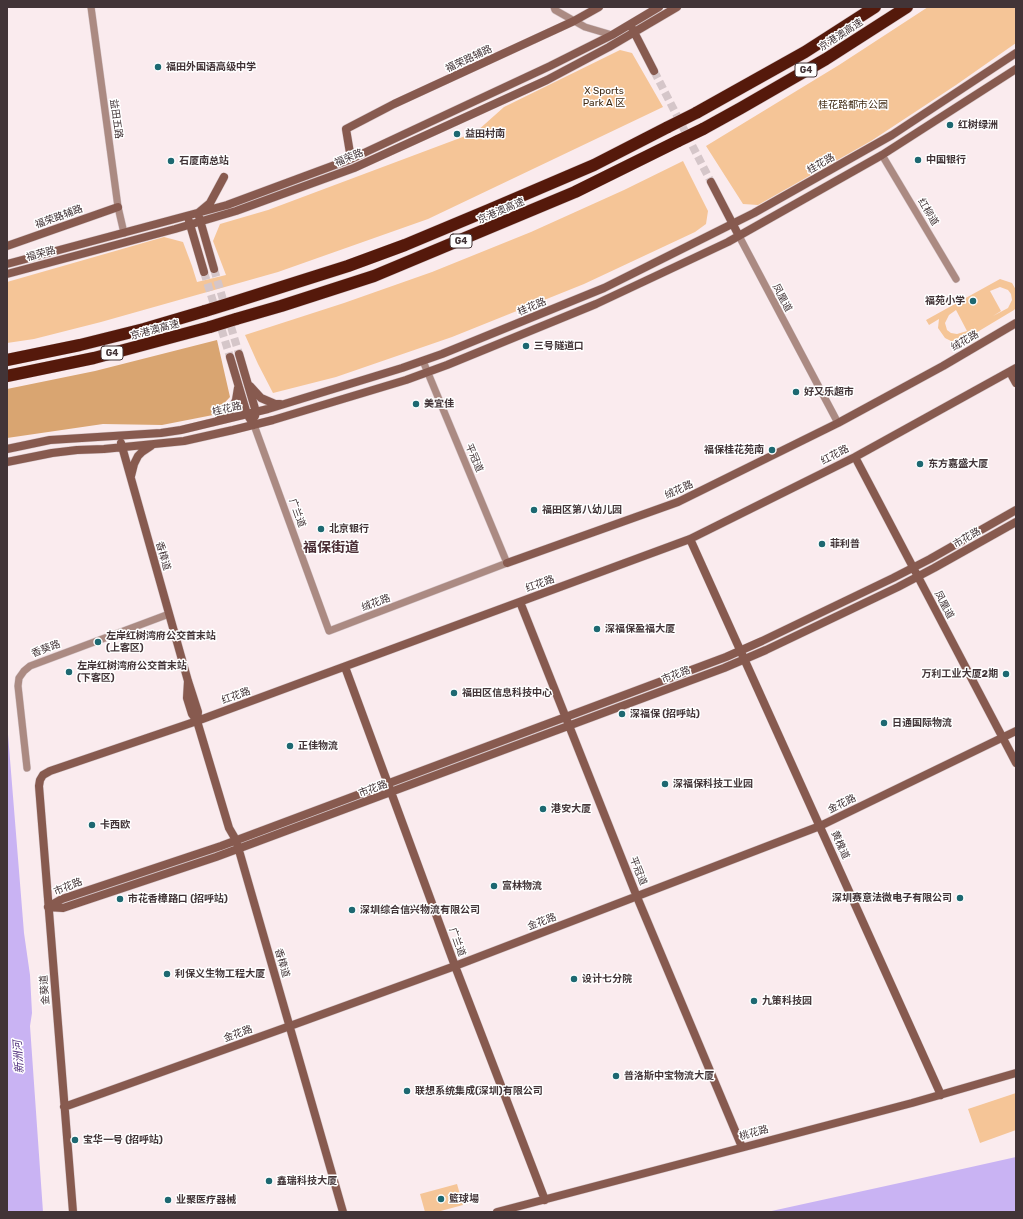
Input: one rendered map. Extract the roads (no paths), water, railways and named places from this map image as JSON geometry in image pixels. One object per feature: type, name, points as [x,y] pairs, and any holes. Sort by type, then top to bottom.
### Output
[{"type":"highway","name":"京港澳高速","points":[[8,360],[137,330],[231,303],[348,266],[405,245],[491,210],[594,165],[696,113],[805,52],[875,7]]},
{"type":"highway","name":"京港澳高速","points":[[10,376],[94,358],[236,320],[366,278],[417,258],[575,192],[703,129],[826,59],[907,7]]},
{"type":"street","name":"益田五路","points":[[91,7],[118,207],[124,233]]},
{"type":"street","points":[[554,7],[555,10],[585,27],[612,35]]},
{"type":"street","name":"福荣路辅路","points":[[351,159],[346,129],[394,104],[574,21],[599,7]]},
{"type":"street","name":"福荣路","points":[[7,274],[191,224],[199,218],[227,204],[351,159],[491,95],[612,35],[659,7]]},
{"type":"street","name":"福荣路","points":[[7,264],[188,216],[199,218],[236,210],[354,168],[582,63],[677,7]]},
{"type":"street","points":[[630,24],[654,71]]},
{"type":"street","name":"桂花路","points":[[7,449],[50,440],[161,433],[215,422],[283,405],[423,361],[513,326],[604,288],[733,224],[892,135],[1016,53]]},
{"type":"street","points":[[7,462],[70,451],[122,448],[184,441],[287,416],[427,372],[596,304],[739,236],[882,155],[1016,69]]},
{"type":"street","name":"红柳道","points":[[882,155],[956,279]]},
{"type":"street","points":[[214,269],[199,218],[210,203],[224,177]]},
{"type":"street","name":"凤凰道","points":[[711,182],[838,423]]},
{"type":"street","name":"福荣路辅路","points":[[7,246],[118,207]]},
{"type":"street","points":[[188,216],[204,272]]},
{"type":"street","name":"绒花路","points":[[329,631],[507,563],[678,502],[838,423],[943,366],[1016,323]]},
{"type":"street","points":[[239,354],[256,412],[254,425]]},
{"type":"street","points":[[230,357],[247,414],[254,425]]},
{"type":"street","name":"平冠道","points":[[423,361],[507,563]]},
{"type":"street","points":[[1013,370],[1016,383]]},
{"type":"street","name":"红花路","points":[[50,771],[197,721],[690,539],[855,457],[1013,370]]},
{"type":"street","points":[[247,382],[251,389],[261,398],[274,404],[283,405]]},
{"type":"street","points":[[215,422],[223,417],[233,406],[238,393],[238,385]]},
{"type":"street","name":"广兰道","points":[[254,425],[329,631]]},
{"type":"street","name":"香樟道","points":[[119,436],[198,712],[197,721],[229,828],[236,840],[343,1212]]},
{"type":"street","points":[[131,479],[132,471],[138,456],[156,444]]},
{"type":"street","name":"凤凰道","points":[[855,457],[1016,763]]},
{"type":"street","name":"市花路","points":[[48,907],[62,899],[236,840],[741,650],[769,638],[913,567],[1016,510]]},
{"type":"street","name":"市花路","points":[[48,907],[63,908],[238,849],[745,659],[918,576],[1016,522]]},
{"type":"street","name":"黄槐道","points":[[690,539],[941,1095]]},
{"type":"street","name":"平冠道","points":[[520,602],[638,897],[742,1147]]},
{"type":"street","name":"香葵路","points":[[27,768],[18,686],[19,678],[24,671],[30,666],[169,614]]},
{"type":"street","name":"广兰道","points":[[345,667],[455,966],[545,1200]]},
{"type":"street","name":"金花路","points":[[64,1107],[455,966],[820,826],[1016,731]]},
{"type":"street","name":"金葵道","points":[[50,771],[43,775],[39,786],[73,1212]]},
{"type":"street","name":"桃花路","points":[[497,1212],[941,1095],[1016,1073]]},
{"type":"water","name":"新洲河","points":[[7,722],[24,933],[30,975],[32,1013],[30,1026],[43,1212],[7,1212]]},
{"type":"water","points":[[1016,1157],[1016,1212],[767,1212],[904,1182]]},
{"type":"tunnel","points":[[654,71],[711,182]]},
{"type":"tunnel","points":[[214,269],[239,354]]},
{"type":"tunnel","points":[[204,272],[230,357]]},
{"type":"place","name":"福田外国语高级中学","points":[[158,67]]},
{"type":"place","name":"红树绿洲","points":[[950,125]]},
{"type":"place","name":"益田村南","points":[[457,134]]},
{"type":"place","name":"中国银行","points":[[918,160]]},
{"type":"place","name":"石厦南总站","points":[[171,161]]},
{"type":"place","name":"福苑小学","points":[[973,301]]},
{"type":"place","name":"三号隧道口","points":[[526,346]]},
{"type":"place","name":"好又乐超市","points":[[796,392]]},
{"type":"place","name":"美宜佳","points":[[416,404]]},
{"type":"place","name":"福保桂花苑南","points":[[772,450]]},
{"type":"place","name":"东方嘉盛大厦","points":[[920,464]]},
{"type":"place","name":"福田区第八幼儿园","points":[[534,510]]},
{"type":"place","name":"北京银行","points":[[321,529]]},
{"type":"place","name":"菲利普","points":[[822,544]]},
{"type":"place","name":"深福保盈福大厦","points":[[597,629]]},
{"type":"place","name":"左岸红树湾府公交首末站 (上客区)","points":[[98,642]]},
{"type":"place","name":"左岸红树湾府公交首末站 (下客区)","points":[[69,672]]},
{"type":"place","name":"万利工业大厦2期","points":[[1006,674]]},
{"type":"place","name":"福田区信息科技中心","points":[[454,693]]},
{"type":"place","name":"深福保 (招呼站)","points":[[622,714]]},
{"type":"place","name":"日通国际物流","points":[[884,723]]},
{"type":"place","name":"正佳物流","points":[[290,746]]},
{"type":"place","name":"深福保科技工业园","points":[[665,784]]},
{"type":"place","name":"港安大厦","points":[[543,809]]},
{"type":"place","name":"卡西欧","points":[[92,825]]},
{"type":"place","name":"富林物流","points":[[494,886]]},
{"type":"place","name":"深圳赛意法微电子有限公司","points":[[960,898]]},
{"type":"place","name":"市花香樟路口 (招呼站)","points":[[120,899]]},
{"type":"place","name":"深圳综合信兴物流有限公司","points":[[352,910]]},
{"type":"place","name":"利保义生物工程大厦","points":[[167,974]]},
{"type":"place","name":"设计七分院","points":[[574,979]]},
{"type":"place","name":"九策科技园","points":[[754,1001]]},
{"type":"place","name":"普洛斯中宝物流大厦","points":[[616,1076]]},
{"type":"place","name":"联想系统集成(深圳)有限公司","points":[[407,1091]]},
{"type":"place","name":"宝华一号 (招呼站)","points":[[75,1140]]},
{"type":"place","name":"鑫瑞科技大厦","points":[[269,1181]]},
{"type":"place","name":"籃球場","points":[[441,1199]]},
{"type":"place","name":"业聚医疗器械","points":[[168,1200]]},
{"type":"district","name":"福保街道","points":[[331,548]]},
{"type":"park label","name":"X Sports Park A 区","points":[[604,96]]},
{"type":"park label","name":"桂花路都市公园","points":[[853,105]]}]
